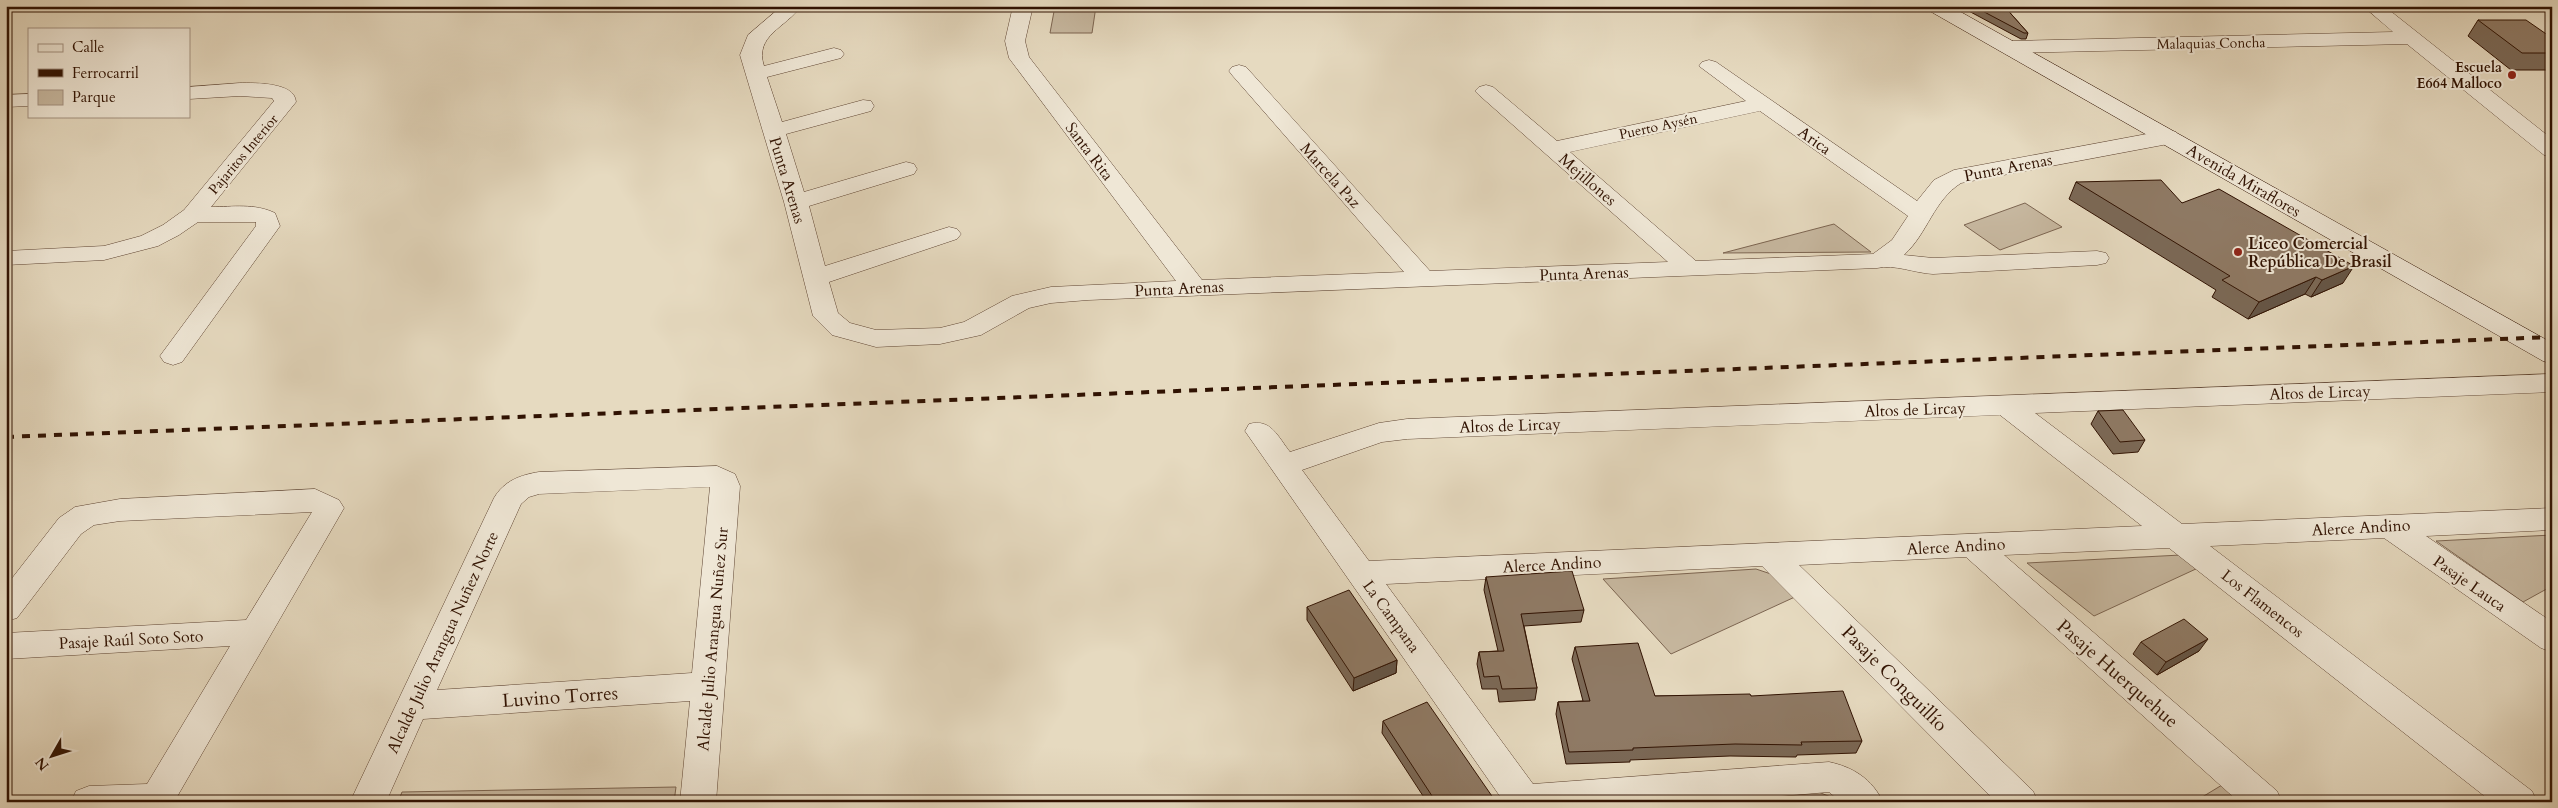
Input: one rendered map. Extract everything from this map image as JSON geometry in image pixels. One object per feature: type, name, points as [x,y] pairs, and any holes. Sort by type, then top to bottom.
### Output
[{"type":"street","name":"Punta Arenas","points":[[792,6],[788,13],[759,34],[750,47],[750,55],[796,202],[826,316],[840,329],[876,339],[940,336],[972,329],[1022,302],[1051,295],[1194,287],[1867,262],[1886,258],[1899,249],[1938,188],[1954,177],[2168,137]]},
{"type":"street","name":"Santa Rita","points":[[1023,6],[1015,41],[1019,58],[1194,287]]},
{"type":"street","name":"Avenida Miraflores","points":[[1935,6],[2552,355]]},
{"type":"street","points":[[2372,6],[2552,150]]},
{"type":"street","name":"Malaquias Concha","points":[[2010,47],[2412,38]]},
{"type":"street","points":[[756,74],[834,54]]},
{"type":"street","name":"Arica","points":[[1709,66],[1921,214]]},
{"type":"street","name":"Marcela Paz","points":[[1239,71],[1423,278]]},
{"type":"street","name":"Pajaritos Interior","points":[[6,258],[128,250],[157,239],[177,228],[192,215],[282,106],[285,98],[279,92],[266,89],[190,93]]},
{"type":"street","name":"Mejillones","points":[[1486,90],[1690,268]]},
{"type":"street","points":[[6,101],[28,100]]},
{"type":"street","name":"Puerto Aysén","points":[[1554,149],[1763,104]]},
{"type":"street","points":[[773,131],[863,106]]},
{"type":"street","points":[[796,202],[906,169]]},
{"type":"street","name":"Pajaritos Interior","points":[[172,356],[266,230],[269,222],[267,218],[256,214],[192,215]]},
{"type":"street","points":[[816,278],[949,234]]},
{"type":"street","name":"Punta Arenas","points":[[1886,258],[1933,266],[2097,258]]},
{"type":"street","name":"Altos de Lircay","points":[[1284,465],[1370,436],[1397,430],[2552,383]]},
{"type":"street","name":"Los Flamencos","points":[[2006,405],[2519,802]]},
{"type":"street","name":"La Campana","points":[[1260,431],[1524,801]]},
{"type":"street","name":"Alcalde Julio Arangua Nuñez Sur","points":[[521,487],[549,482],[710,475],[722,478],[726,486],[698,802]]},
{"type":"street","name":"Alcalde Julio Arangua Nuñez Norte","points":[[368,802],[509,498],[521,487]]},
{"type":"street","points":[[6,609],[70,526],[86,514],[120,510],[315,500],[329,508],[156,800],[89,802]]},
{"type":"street","name":"Alerce Andino","points":[[1361,573],[2552,519]]},
{"type":"street","name":"Pasaje Lauca","points":[[2389,526],[2552,639]]},
{"type":"street","name":"Pasaje Huerquehue","points":[[1972,545],[2264,802]]},
{"type":"street","name":"Pasaje Conguillío","points":[[1770,554],[2020,802]]},
{"type":"street","name":"Pasaje Raúl Soto Soto","points":[[6,646],[255,632]]},
{"type":"street","name":"Luvino Torres","points":[[412,706],[708,686]]},
{"type":"street","points":[[1524,801],[1828,778],[1842,780],[1865,802]]},
{"type":"green space","points":[[1055,6],[1096,6],[1092,33],[1050,33]]},
{"type":"green space","points":[[2025,203],[2062,227],[2000,250],[1964,225]]},
{"type":"green space","points":[[1834,224],[1871,252],[1723,253]]},
{"type":"green space","points":[[2552,535],[2552,586],[2523,602],[2436,541]]},
{"type":"green space","points":[[2181,555],[2198,568],[2094,616],[2027,563]]},
{"type":"green space","points":[[1756,569],[1777,576],[1797,596],[1671,654],[1603,579]]},
{"type":"green space","points":[[2222,785],[2242,802],[2194,802]]},
{"type":"green space","points":[[676,787],[674,802],[398,802],[402,792]]},
{"type":"green space","points":[[1811,789],[1843,802],[1596,802]]},
{"type":"building","points":[[1973,6],[2004,6],[2028,33],[2024,33]]},
{"type":"building","points":[[2478,20],[2526,20],[2552,38],[2552,53],[2522,53]]},
{"type":"building","points":[[2161,180],[2182,203],[2219,189],[2354,266],[2322,280],[2316,277],[2259,302],[2222,280],[2230,276],[2076,182]]},
{"type":"building","points":[[2123,410],[2145,440],[2120,442],[2098,411]]},
{"type":"building","points":[[1572,571],[1584,610],[1521,614],[1537,688],[1502,689],[1499,676],[1484,677],[1479,652],[1504,651],[1486,577]]},
{"type":"building","points":[[1349,590],[1397,660],[1354,678],[1307,607]]},
{"type":"building","points":[[2184,619],[2208,639],[2166,662],[2141,642]]},
{"type":"building","points":[[1638,643],[1655,696],[1750,694],[1751,696],[1843,691],[1862,741],[1801,742],[1802,745],[1735,744],[1569,752],[1558,702],[1590,701],[1575,647]]},
{"type":"building","points":[[1427,702],[1496,802],[1436,802],[1383,721]]},
{"type":"railway","points":[[6,437],[2552,337]]},
{"type":"place","name":"Escuela E664 Malloco","points":[[2512,75]]},
{"type":"place","name":"Liceo Comercial República De Brasil","points":[[2238,252]]}]
